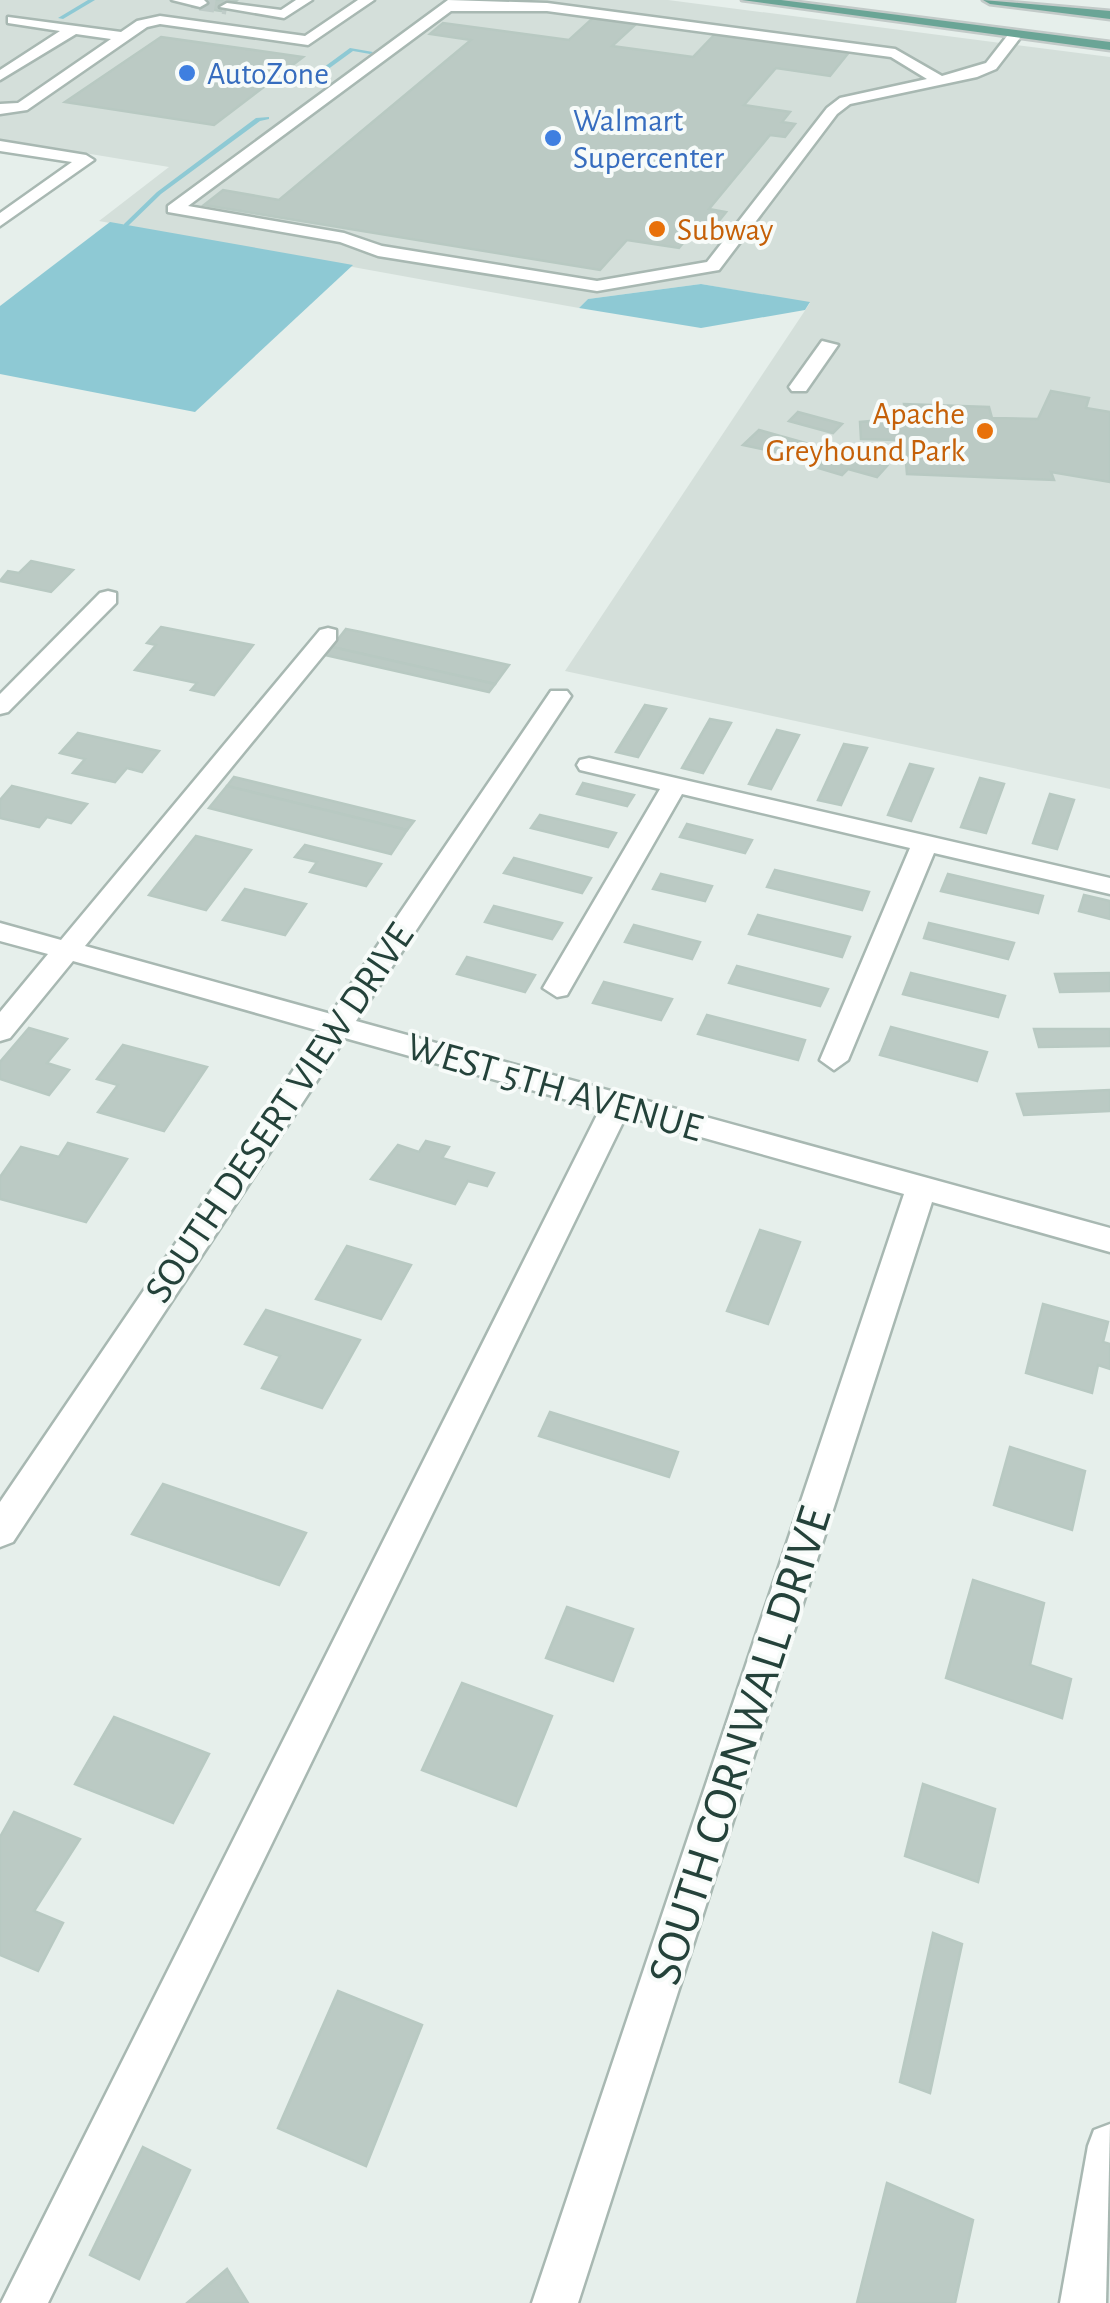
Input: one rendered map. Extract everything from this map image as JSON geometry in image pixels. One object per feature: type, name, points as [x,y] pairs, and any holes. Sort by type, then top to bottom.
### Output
[{"type":"main road","points":[[749,0],[1110,46]]},
{"type":"main road","points":[[990,0],[1110,14]]},
{"type":"main road","points":[[1016,34],[1034,5]]},
{"type":"street","points":[[166,0],[174,6],[231,14],[261,12]]},
{"type":"street","points":[[179,0],[200,3]]},
{"type":"street","points":[[230,5],[284,14],[306,0]]},
{"type":"street","points":[[0,109],[22,107],[142,24],[160,20],[308,41],[367,0]]},
{"type":"street","points":[[942,82],[895,53],[548,7],[453,4],[174,209],[344,238],[378,251],[597,286],[692,272],[713,266],[832,111],[845,101],[942,82],[990,66],[1016,34]]},
{"type":"street","points":[[13,20],[124,37]]},
{"type":"street","points":[[0,76],[72,30]]},
{"type":"street","points":[[0,146],[86,160],[0,221]]},
{"type":"street","points":[[799,388],[829,345]]},
{"type":"street","points":[[0,707],[108,598]]},
{"type":"street","points":[[0,1032],[328,635]]},
{"type":"street","name":"SOUTH DESERT VIEW DRIVE","points":[[0,1531],[335,1025],[559,696]]},
{"type":"street","points":[[588,765],[1110,886]]},
{"type":"street","points":[[557,988],[675,786]]},
{"type":"street","points":[[834,1060],[925,843]]},
{"type":"street","name":"WEST 5TH AVENUE","points":[[0,932],[1110,1240]]},
{"type":"street","points":[[24,2303],[618,1104]]},
{"type":"street","name":"SOUTH CORNWALL DRIVE","points":[[555,2303],[922,1188]]},
{"type":"street","points":[[1083,2303],[1110,2146]]},
{"type":"shaded area","points":[[0,0],[668,0],[1110,57],[1110,789],[565,671],[810,303],[701,284],[588,299],[579,308],[99,221],[169,167],[0,139]]},
{"type":"water","points":[[110,222],[353,265],[195,412],[0,374],[0,306]]},
{"type":"water","points":[[701,284],[810,302],[805,310],[701,328],[579,308],[588,299]]},
{"type":"building","points":[[204,0],[236,1],[221,11],[194,7]]},
{"type":"building","points":[[594,17],[637,23],[612,46],[693,57],[716,33],[850,51],[830,76],[776,68],[744,105],[790,112],[782,122],[795,124],[785,137],[770,135],[709,209],[726,212],[714,227],[698,225],[679,248],[627,240],[600,270],[204,205],[223,190],[279,200],[471,40],[430,34],[443,23],[569,40]]},
{"type":"building","points":[[161,37],[303,57],[214,125],[65,102]]},
{"type":"building","name":"Apache Greyhound Park","points":[[1051,391],[1089,398],[1086,408],[1110,412],[1110,482],[1051,472],[1054,480],[907,474],[905,451],[898,451],[896,440],[861,439],[860,422],[906,418],[904,404],[989,407],[992,418],[1038,419]]},
{"type":"building","points":[[798,412],[842,424],[833,433],[789,421]]},
{"type":"building","points":[[759,430],[887,466],[877,477],[848,469],[842,475],[818,468],[824,462],[743,445]]},
{"type":"building","points":[[31,561],[73,570],[51,592],[0,581],[8,571],[19,573]]},
{"type":"building","points":[[161,627],[253,645],[214,695],[191,690],[197,683],[135,670],[156,645],[147,643]]},
{"type":"building","points":[[346,629],[509,665],[495,684],[332,647]]},
{"type":"building","points":[[332,647],[495,684],[489,692],[325,655]]},
{"type":"building","points":[[645,705],[666,709],[638,757],[616,752]]},
{"type":"building","points":[[710,719],[731,723],[703,773],[682,768]]},
{"type":"building","points":[[777,730],[799,735],[771,789],[749,784]]},
{"type":"building","points":[[78,733],[159,751],[142,772],[127,768],[115,782],[73,773],[85,759],[60,753]]},
{"type":"building","points":[[844,744],[867,748],[841,805],[818,800]]},
{"type":"building","points":[[910,764],[933,769],[911,821],[888,815]]},
{"type":"building","points":[[234,777],[414,821],[407,830],[227,786]]},
{"type":"building","points":[[980,778],[1004,784],[986,833],[961,827]]},
{"type":"building","points":[[583,783],[634,795],[627,806],[577,794]]},
{"type":"building","points":[[12,786],[87,804],[71,823],[47,817],[39,827],[0,818],[0,800]]},
{"type":"building","points":[[227,786],[407,830],[391,854],[209,808]]},
{"type":"building","points":[[1050,794],[1074,800],[1057,849],[1033,843]]},
{"type":"building","points":[[540,815],[616,833],[608,847],[531,828]]},
{"type":"building","points":[[687,824],[752,840],[745,853],[680,837]]},
{"type":"building","points":[[196,836],[251,850],[206,910],[149,895]]},
{"type":"building","points":[[305,845],[381,864],[366,886],[310,872],[317,862],[295,857]]},
{"type":"building","points":[[514,858],[591,878],[582,893],[504,873]]},
{"type":"building","points":[[775,870],[869,892],[862,910],[767,887]]},
{"type":"building","points":[[661,874],[712,886],[705,901],[653,889]]},
{"type":"building","points":[[948,874],[1043,896],[1038,913],[941,891]]},
{"type":"building","points":[[245,889],[306,904],[285,935],[223,920]]},
{"type":"building","points":[[1084,895],[1110,901],[1110,919],[1079,911]]},
{"type":"building","points":[[494,906],[562,923],[552,939],[485,922]]},
{"type":"building","points":[[758,915],[850,937],[842,957],[749,934]]},
{"type":"building","points":[[929,923],[1014,943],[1008,959],[924,938]]},
{"type":"building","points":[[634,925],[700,942],[692,959],[625,942]]},
{"type":"building","points":[[467,957],[535,975],[525,992],[457,974]]},
{"type":"building","points":[[737,966],[828,989],[820,1006],[729,983]]},
{"type":"building","points":[[911,973],[1005,996],[998,1017],[903,994]]},
{"type":"building","points":[[1110,973],[1110,991],[1060,992],[1055,974]]},
{"type":"building","points":[[604,982],[672,999],[661,1020],[593,1003]]},
{"type":"building","points":[[707,1015],[805,1040],[798,1060],[698,1034]]},
{"type":"building","points":[[891,1027],[987,1052],[977,1081],[880,1055]]},
{"type":"building","points":[[29,1028],[67,1039],[47,1063],[69,1070],[49,1095],[0,1079],[0,1062]]},
{"type":"building","points":[[1034,1029],[1110,1029],[1110,1046],[1039,1047]]},
{"type":"building","points":[[123,1045],[207,1067],[164,1131],[98,1112],[118,1085],[97,1079]]},
{"type":"building","points":[[1110,1090],[1110,1111],[1024,1115],[1017,1094]]},
{"type":"building","points":[[426,1141],[449,1147],[442,1158],[494,1173],[487,1186],[468,1181],[455,1204],[371,1179],[398,1145],[419,1152]]},
{"type":"building","points":[[68,1143],[127,1159],[86,1222],[0,1199],[0,1177],[21,1147],[59,1157]]},
{"type":"building","points":[[760,1230],[800,1242],[768,1324],[727,1311]]},
{"type":"building","points":[[347,1246],[411,1265],[381,1319],[316,1299]]},
{"type":"building","points":[[1043,1304],[1108,1322],[1103,1342],[1110,1344],[1110,1369],[1098,1365],[1092,1393],[1026,1373]]},
{"type":"building","points":[[266,1310],[360,1340],[322,1408],[262,1388],[280,1356],[245,1344]]},
{"type":"building","points":[[550,1412],[678,1452],[669,1477],[539,1436]]},
{"type":"building","points":[[1010,1447],[1085,1471],[1072,1530],[994,1505]]},
{"type":"building","points":[[163,1484],[306,1533],[279,1585],[132,1534]]},
{"type":"building","points":[[973,1580],[1044,1603],[1030,1665],[1071,1679],[1062,1718],[946,1678]]},
{"type":"building","points":[[567,1607],[633,1629],[613,1681],[546,1658]]},
{"type":"building","points":[[462,1683],[552,1716],[516,1806],[422,1770]]},
{"type":"building","points":[[114,1717],[209,1754],[173,1823],[75,1784]]},
{"type":"building","points":[[923,1784],[995,1809],[978,1882],[905,1856]]},
{"type":"building","points":[[14,1812],[80,1839],[34,1911],[63,1923],[38,1971],[0,1955],[0,1837]]},
{"type":"building","points":[[933,1933],[962,1944],[930,2093],[900,2082]]},
{"type":"building","points":[[338,1991],[422,2025],[366,2166],[278,2128]]},
{"type":"building","points":[[143,2147],[190,2170],[139,2279],[90,2255]]},
{"type":"building","points":[[887,2183],[973,2220],[955,2303],[857,2303]]},
{"type":"building","points":[[227,2269],[248,2303],[187,2303]]},
{"type":"waterway","points":[[61,18],[92,0]]},
{"type":"waterway","points":[[318,74],[352,49],[370,52]]},
{"type":"waterway","points":[[126,225],[159,193],[258,119],[267,118]]},
{"type":"tunnel","points":[[200,3],[227,7]]},
{"type":"place","name":"AutoZone","points":[[187,73]]},
{"type":"place","name":"Walmart Supercenter","points":[[553,138]]},
{"type":"place","name":"Subway","points":[[657,229]]},
{"type":"place","name":"Apache Greyhound Park","points":[[985,431]]}]
